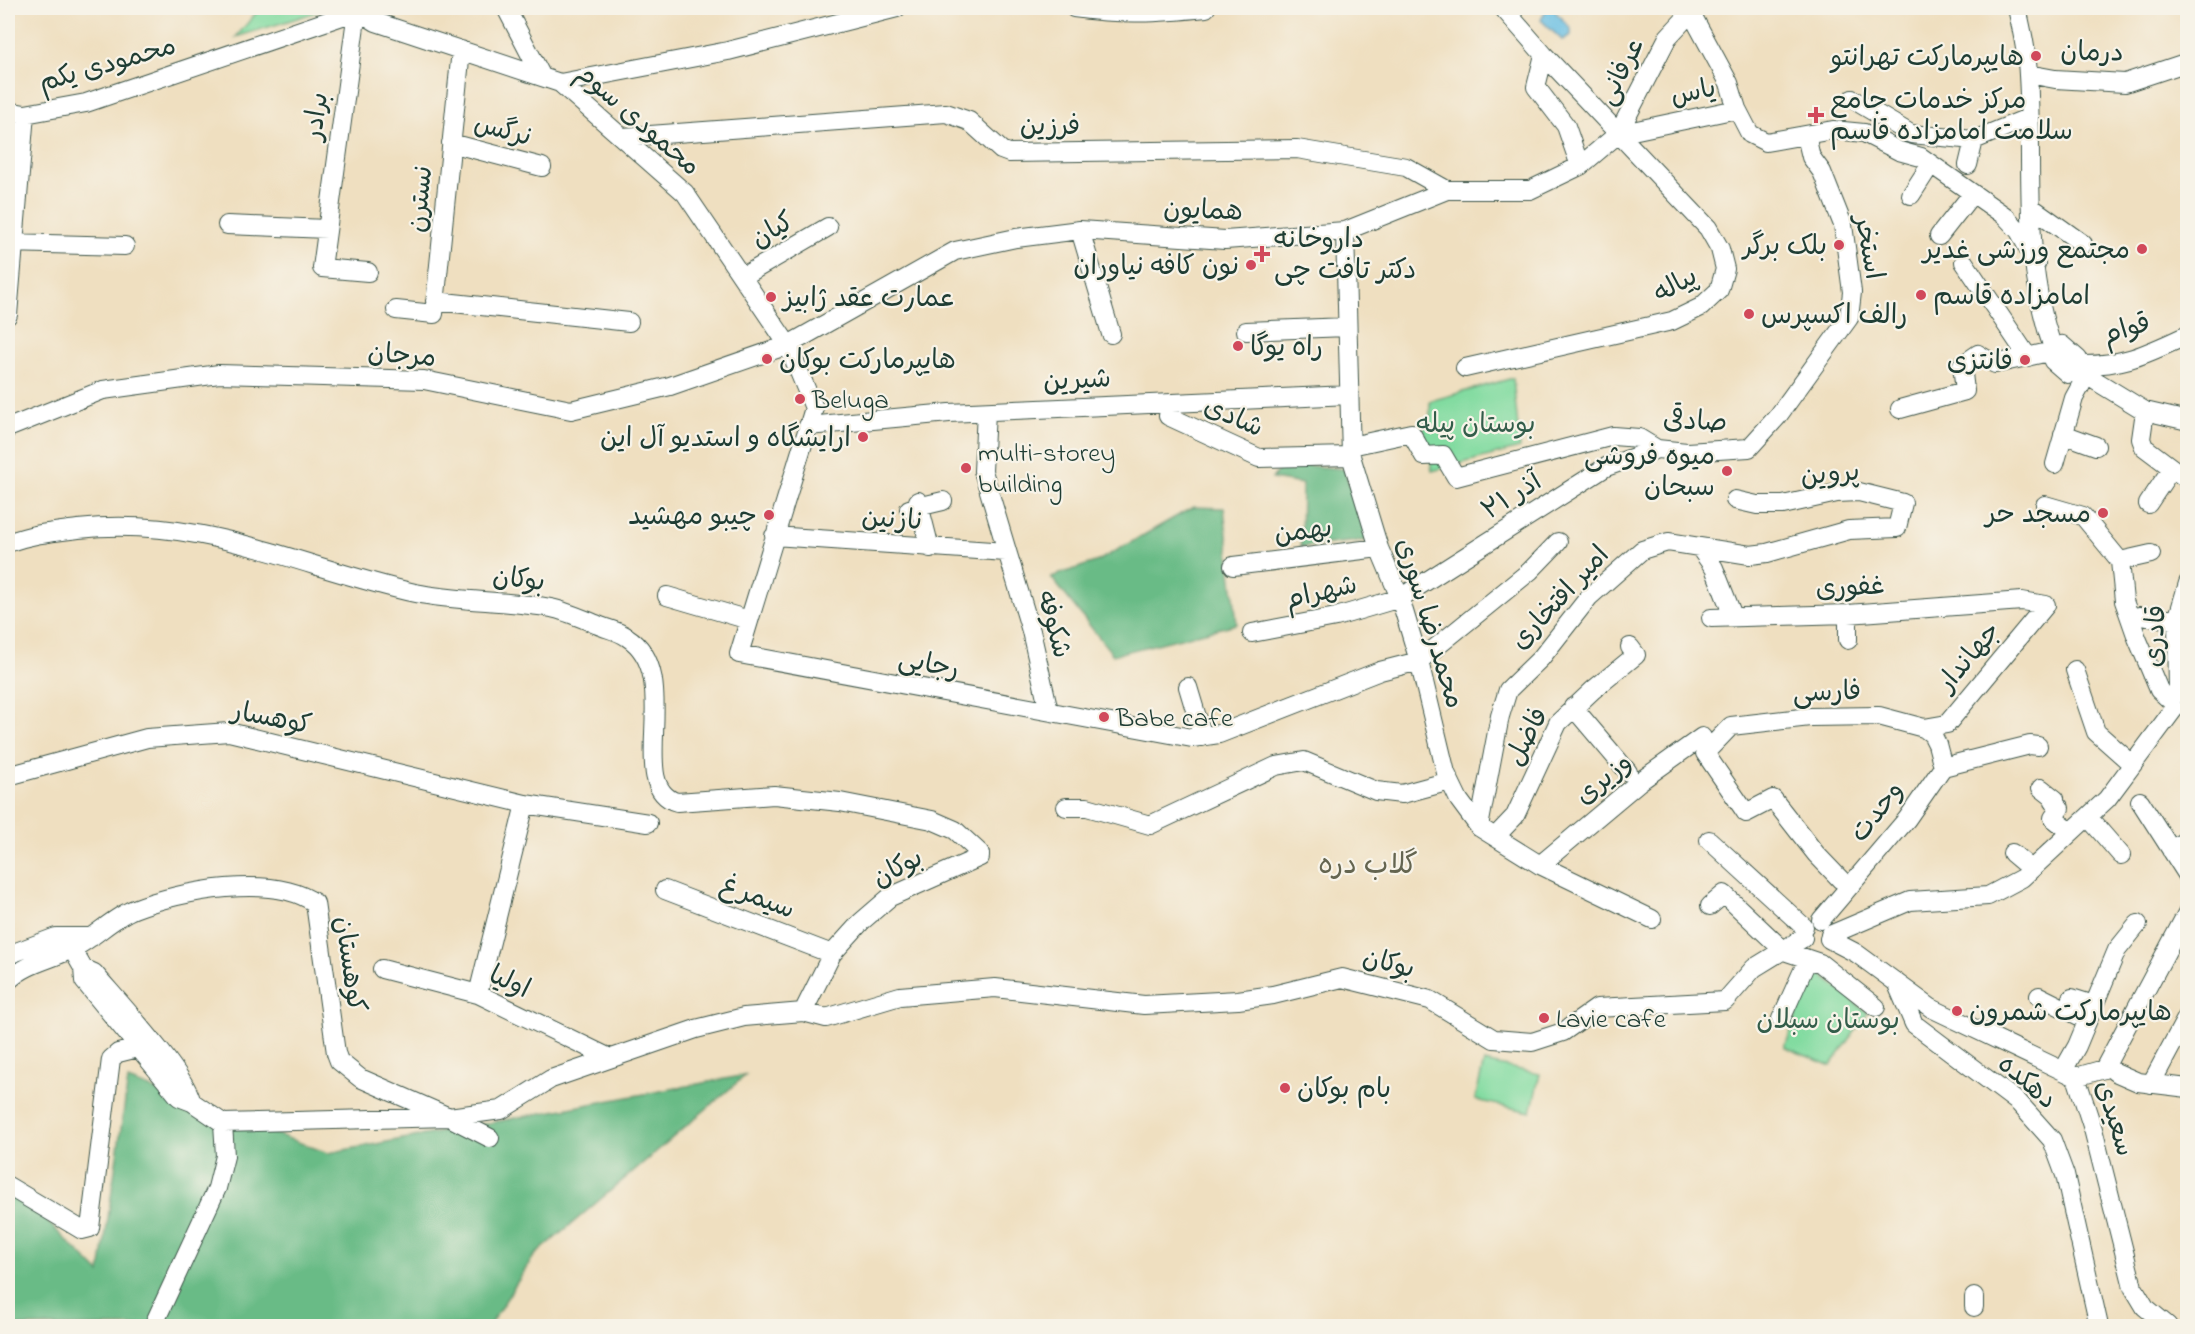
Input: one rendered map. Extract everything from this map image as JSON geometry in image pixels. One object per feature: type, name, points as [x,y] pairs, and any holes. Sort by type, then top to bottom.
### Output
[{"type":"street","points":[[506,8],[542,77]]},
{"type":"street","points":[[560,83],[728,51],[897,8]]},
{"type":"street","points":[[1074,8],[1113,13],[1150,14],[1206,8]]},
{"type":"street","name":"پیاله","points":[[1466,368],[1672,321],[1701,307],[1719,290],[1725,269],[1720,249],[1708,228],[1544,55],[1503,8]]},
{"type":"street","points":[[2017,8],[2028,74],[2031,207],[2036,264],[2045,326],[2053,361],[2068,374],[2081,370],[2145,411],[2187,421]]},
{"type":"street","name":"محمودی سوم","points":[[356,9],[376,22],[560,83],[623,136],[685,193],[788,345]]},
{"type":"street","name":"محمودی یکم","points":[[16,112],[86,102],[356,9]]},
{"type":"street","name":"برادر","points":[[356,9],[322,268],[368,272]]},
{"type":"street","points":[[1693,9],[1729,82],[1737,109]]},
{"type":"street","name":"عرفانی","points":[[1618,134],[1668,37],[1693,9]]},
{"type":"street","name":"نسترن","points":[[435,302],[461,50]]},
{"type":"street","points":[[1544,55],[1536,87],[1566,126],[1580,166]]},
{"type":"street","name":"درمان","points":[[2028,74],[2055,79],[2125,83],[2187,62]]},
{"type":"street","points":[[1852,99],[1911,134],[1974,140],[2030,117]]},
{"type":"street","name":"یاس","points":[[1618,134],[1737,109],[1750,134],[1766,142],[1833,130],[1864,133],[1899,151],[1921,157],[2005,216],[2019,231],[2036,264]]},
{"type":"street","points":[[8,315],[16,112]]},
{"type":"street","name":"فرزین","points":[[623,136],[946,113],[969,121],[1009,153],[1297,149],[1406,167],[1447,190]]},
{"type":"street","name":"همایون","points":[[788,345],[955,251],[1016,238],[1080,230],[1225,240],[1345,231],[1447,190],[1530,190],[1580,166],[1618,134]]},
{"type":"street","points":[[1899,151],[1911,134]]},
{"type":"street","name":"استخر","points":[[1749,448],[1778,416],[1849,318],[1852,292],[1844,225],[1826,181],[1811,157],[1806,136]]},
{"type":"street","points":[[1968,165],[1974,140]]},
{"type":"street","name":"نرگس","points":[[451,143],[542,166]]},
{"type":"street","points":[[1911,195],[1931,164]]},
{"type":"street","points":[[1939,236],[1972,194]]},
{"type":"street","points":[[2031,207],[2083,244]]},
{"type":"street","points":[[227,225],[327,229]]},
{"type":"street","name":"کیان","points":[[742,277],[828,228]]},
{"type":"street","points":[[1080,230],[1111,334]]},
{"type":"street","name":"محمدرضا سوری","points":[[1345,231],[1351,451],[1379,548],[1400,598],[1419,661],[1450,781],[1479,828],[1540,865],[1652,920]]},
{"type":"street","points":[[10,243],[125,246]]},
{"type":"street","points":[[1964,262],[2028,357]]},
{"type":"street","points":[[396,310],[432,315],[435,302],[629,322]]},
{"type":"street","points":[[1246,332],[1347,327]]},
{"type":"street","name":"قوام","points":[[2081,370],[2127,361],[2187,335]]},
{"type":"street","name":"رجایی","points":[[788,345],[814,408],[739,654],[1192,738],[1219,734],[1380,671],[1419,661]]},
{"type":"street","name":"مرجان","points":[[8,428],[103,390],[219,374],[424,380],[571,410],[670,386],[788,345]]},
{"type":"street","points":[[1900,409],[1965,392],[1962,364],[1976,354],[1986,357],[1995,364],[2051,350]]},
{"type":"street","points":[[2055,465],[2081,370]]},
{"type":"street","name":"شیرین","points":[[808,426],[986,412],[1349,395]]},
{"type":"street","points":[[2145,411],[2141,439],[2144,447],[2187,480]]},
{"type":"street","name":"شکوفه","points":[[986,412],[983,471],[1031,632],[1049,711]]},
{"type":"street","name":"شادی","points":[[1168,416],[1258,458],[1351,451]]},
{"type":"street","name":"صادقی","points":[[1351,451],[1411,433],[1424,456],[1443,455],[1456,477],[1614,436],[1639,438],[1657,449],[1687,452],[1749,448]]},
{"type":"street","points":[[2063,434],[2096,446]]},
{"type":"street","name":"۲۱ آذر","points":[[1400,598],[1606,467],[1657,449]]},
{"type":"street","points":[[2148,504],[2172,468]]},
{"type":"street","name":"پروین","points":[[1735,500],[1757,505],[1783,505],[1837,493],[1859,492],[1902,503],[1897,528]]},
{"type":"street","points":[[930,548],[915,506],[943,501]]},
{"type":"street","points":[[1817,932],[1910,901],[1988,896],[2022,878],[2107,799],[2179,701],[2159,690],[2137,638],[2115,569],[2083,516],[2045,505]]},
{"type":"street","name":"بوکان","points":[[8,543],[31,534],[97,527],[167,527],[239,542],[416,593],[553,608],[628,637],[651,662],[655,689],[653,767],[659,790],[668,799],[677,802],[774,795],[840,802],[932,820],[956,830],[980,853],[980,857],[973,862],[930,877],[890,897],[861,922],[832,954],[803,1012],[826,1018],[900,996],[995,988],[1144,1005],[1238,1000],[1273,995],[1342,978],[1430,1000],[1494,1039],[1532,1042],[1563,1032],[1597,1008],[1725,1001],[1754,968],[1817,932]]},
{"type":"street","name":"امیر افتخاری","points":[[1479,828],[1500,716],[1508,690],[1541,658],[1589,597],[1642,550],[1668,542],[1750,555],[1767,553],[1849,530],[1897,528]]},
{"type":"street","name":"نازنین","points":[[774,536],[1006,552]]},
{"type":"street","points":[[1419,661],[1530,571],[1558,542]]},
{"type":"street","name":"بهمن","points":[[1233,566],[1379,548]]},
{"type":"street","points":[[1700,548],[1714,568],[1734,616]]},
{"type":"street","points":[[2115,569],[2151,554]]},
{"type":"street","name":"قادری","points":[[2179,701],[2181,616],[2187,583]]},
{"type":"street","points":[[667,596],[749,620]]},
{"type":"street","name":"شهرام","points":[[1252,633],[1336,617],[1400,598]]},
{"type":"street","name":"غفوری","points":[[1712,618],[1848,614],[2022,601],[2046,605]]},
{"type":"street","name":"جهاندار","points":[[1924,728],[1947,724],[2046,605]]},
{"type":"street","points":[[1848,614],[1848,640]]},
{"type":"street","points":[[2139,616],[2181,616]]},
{"type":"street","name":"فاضل","points":[[1495,837],[1515,816],[1558,723],[1573,707],[1636,656],[1630,647]]},
{"type":"street","points":[[2074,670],[2096,732],[2132,764]]},
{"type":"street","points":[[1188,687],[1203,737]]},
{"type":"street","points":[[1573,707],[1628,772]]},
{"type":"street","name":"فارسی","points":[[1840,880],[1816,854],[1773,799],[1746,813],[1706,753],[1731,726],[1810,717],[1868,716],[1903,720],[1924,728]]},
{"type":"street","points":[[1924,728],[1937,744],[1943,767],[2030,745],[2037,746]]},
{"type":"street","name":"کوهسار","points":[[8,776],[147,738],[229,732],[525,804],[648,823]]},
{"type":"street","name":"وزیری","points":[[1540,865],[1639,782],[1702,737]]},
{"type":"street","points":[[1066,807],[1087,807],[1150,825],[1276,766],[1304,761],[1376,790],[1402,794],[1450,781]]},
{"type":"street","name":"وحدت","points":[[1817,932],[1907,819],[1943,767]]},
{"type":"street","points":[[2041,788],[2055,799],[2054,802],[2060,808],[2053,818],[2071,832]]},
{"type":"street","points":[[2140,801],[2187,876]]},
{"type":"street","points":[[478,994],[525,804]]},
{"type":"street","points":[[2088,817],[2121,855]]},
{"type":"street","points":[[2170,850],[2187,839]]},
{"type":"street","name":"دهکده","points":[[1709,840],[1817,932],[1856,952],[1895,981],[1914,1024],[2019,1103],[2052,1140],[2065,1175],[2099,1326]]},
{"type":"street","points":[[2012,853],[2031,869]]},
{"type":"street","name":"کوهستان","points":[[8,981],[21,969],[72,949],[133,910],[204,891],[249,886],[273,888],[308,898],[315,903],[317,913],[339,1061],[360,1078],[449,1117],[490,1138]]},
{"type":"street","name":"سیمرغ","points":[[665,890],[832,954]]},
{"type":"street","points":[[1710,906],[1724,894],[1784,951],[1820,963],[1876,1007]]},
{"type":"street","points":[[2110,1070],[2187,911]]},
{"type":"street","points":[[2138,924],[2117,950],[2077,1046],[2070,1073],[2110,1070],[2138,1082],[2187,1088]]},
{"type":"street","points":[[8,955],[56,937],[92,937]]},
{"type":"street","points":[[72,949],[83,968],[84,981],[179,1097],[192,1102],[223,1123],[225,1156],[217,1188],[153,1326]]},
{"type":"street","points":[[1781,1019],[1808,959]]},
{"type":"street","points":[[83,968],[94,973],[149,1039],[189,1090],[192,1102]]},
{"type":"street","name":"اولیا","points":[[382,969],[478,994],[610,1058]]},
{"type":"street","name":"سعیدی","points":[[1895,981],[1931,1008],[2070,1073],[2093,1129],[2133,1287],[2145,1307],[2168,1326]]},
{"type":"street","points":[[2038,996],[2091,1012]]},
{"type":"street","points":[[2072,998],[2091,1012]]},
{"type":"street","name":"کوهستان","points":[[223,1123],[449,1117],[501,1110],[551,1079],[696,1029],[744,1017],[803,1012]]},
{"type":"street","points":[[2151,1084],[2183,1035],[2187,1015]]},
{"type":"street","points":[[8,1186],[82,1230],[90,1228],[111,1059],[118,1053],[138,1048]]},
{"type":"green space","points":[[260,8],[330,8],[236,37]]},
{"type":"green space","name":"بوستان پیله","points":[[1513,378],[1520,448],[1432,471],[1430,459],[1425,454],[1423,420],[1430,418],[1430,401]]},
{"type":"green space","points":[[1302,465],[1344,469],[1368,540],[1301,547],[1302,484],[1272,479],[1280,467]]},
{"type":"green space","points":[[1193,507],[1224,508],[1237,624],[1113,655],[1051,577],[1098,561]]},
{"type":"green space","name":"بوستان سبلان","points":[[1813,968],[1868,1013],[1831,1066],[1785,1047]]},
{"type":"green space","points":[[1484,1062],[1540,1074],[1531,1112],[1475,1100]]},
{"type":"green space","points":[[746,1075],[534,1256],[489,1326],[8,1326],[8,1183],[100,1273],[128,1080],[328,1153]]},
{"type":"water","points":[[1553,9],[1571,29],[1571,35],[1562,40],[1541,20],[1546,10]]},
{"type":"place","name":"هایپرمارکت تهرانتو","points":[[2036,56]]},
{"type":"place","name":"مرکز خدمات جامع سلامت امامزاده قاسم","points":[[1816,115]]},
{"type":"place","name":"بلک برگر","points":[[1839,245]]},
{"type":"place","name":"مجتمع ورزشی غدیر","points":[[2142,249]]},
{"type":"place","name":"داروخانه دکتر تافت چی","points":[[1262,254]]},
{"type":"place","name":"نون کافه نیاوران","points":[[1251,265]]},
{"type":"place","name":"امامزاده قاسم","points":[[1921,295]]},
{"type":"place","name":"عمارت عقد ژابیز","points":[[771,297]]},
{"type":"place","name":"رالف اکسپرس","points":[[1749,314]]},
{"type":"place","name":"راه یوگا","points":[[1238,346]]},
{"type":"place","name":"هایپرمارکت بوکان","points":[[767,359]]},
{"type":"place","name":"فانتزی","points":[[2025,360]]},
{"type":"place","name":"Beluga","points":[[800,399]]},
{"type":"place","name":"ارایشگاه و استدیو آل این","points":[[863,437]]},
{"type":"place","name":"multi-storey building","points":[[966,468]]},
{"type":"place","name":"میوه فروشی سبحان","points":[[1727,471]]},
{"type":"place","name":"مسجد حر","points":[[2103,513]]},
{"type":"place","name":"چیبو مهشید","points":[[769,515]]},
{"type":"place","name":"Babe cafe","points":[[1104,717]]},
{"type":"place","name":"هایپرمارکت شمرون","points":[[1957,1011]]},
{"type":"place","name":"Lavie cafe","points":[[1544,1018]]},
{"type":"place","name":"بام بوکان","points":[[1285,1088]]},
{"type":"district","name":"گلاب دره","points":[[1368,863]]}]
